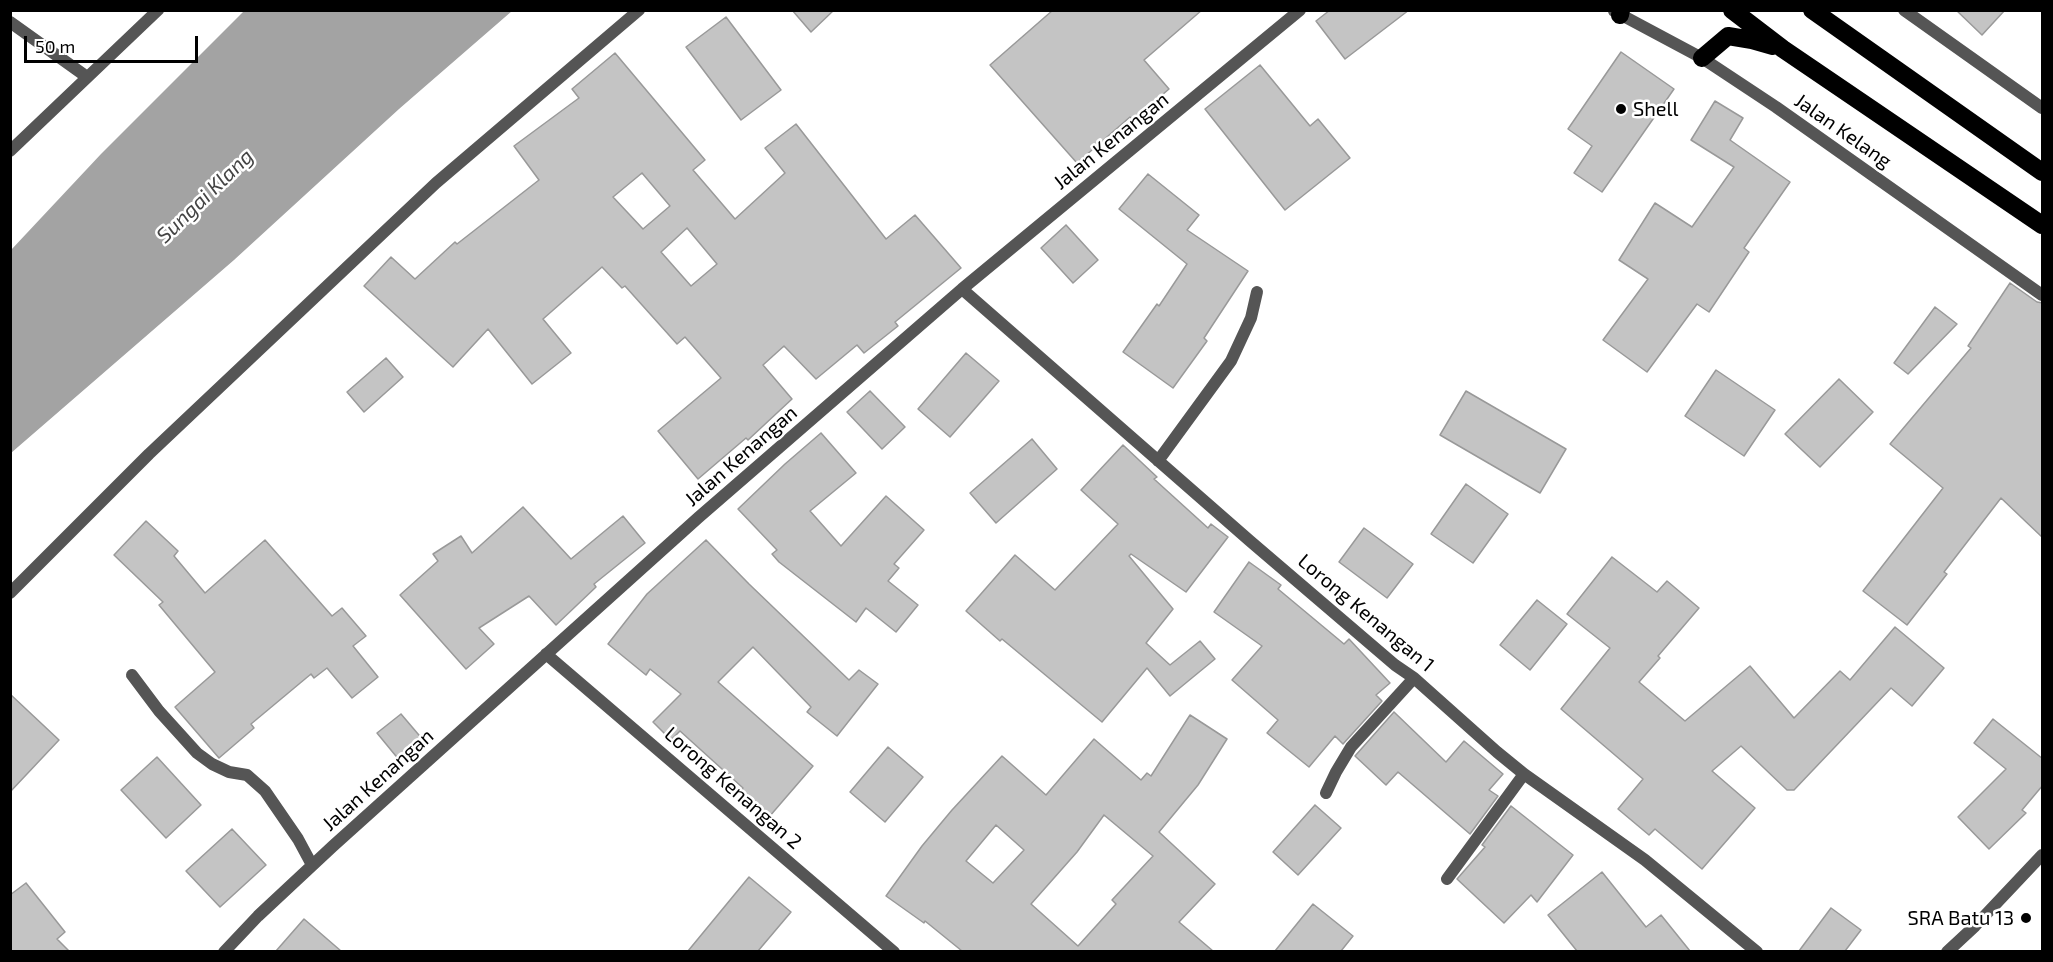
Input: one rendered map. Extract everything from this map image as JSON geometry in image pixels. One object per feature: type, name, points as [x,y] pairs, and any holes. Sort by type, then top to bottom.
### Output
[{"type":"highway","points":[[1732,10],[1783,49],[2043,225]]},
{"type":"highway","points":[[1812,10],[2043,172]]},
{"type":"highway","points":[[1702,58],[1728,36],[1783,49]]},
{"type":"street","points":[[10,151],[158,10]]},
{"type":"street","points":[[10,593],[149,454],[436,183],[639,10]]},
{"type":"street","name":"Jalan Kenangan","points":[[224,951],[312,866],[690,525],[962,289],[1300,10]]},
{"type":"street","points":[[1904,10],[2043,108]]},
{"type":"street","name":"Jalan Kelang","points":[[1618,12],[1702,58],[1776,107],[2043,295]]},
{"type":"street","points":[[10,22],[87,77]]},
{"type":"street","name":"Lorong Kenangan 1","points":[[962,289],[1158,461],[1524,774],[1645,860],[1756,951]]},
{"type":"street","points":[[1158,461],[1231,361],[1251,318],[1257,292]]},
{"type":"street","name":"Lorong Kenangan 2","points":[[546,654],[892,951]]},
{"type":"street","points":[[132,675],[159,711],[197,753],[229,772],[247,775],[265,791],[298,839],[312,866]]},
{"type":"street","points":[[1326,793],[1352,747],[1414,678]]},
{"type":"street","points":[[1447,879],[1524,774]]},
{"type":"street","points":[[1947,951],[1975,926],[2043,855]]},
{"type":"water","name":"Sungai Klang","points":[[244,11],[512,11],[399,109],[234,260],[11,453],[11,250],[101,154]]},
{"type":"building","points":[[792,10],[834,10],[811,32]]},
{"type":"building","points":[[1053,10],[1202,10],[1144,60],[1169,89],[1133,120],[1130,117],[1077,163],[990,65]]},
{"type":"building","points":[[1330,10],[1409,10],[1345,59],[1316,21]]},
{"type":"building","points":[[1956,10],[2005,10],[1982,35]]},
{"type":"building","points":[[726,17],[781,90],[741,120],[686,47]]},
{"type":"building","name":"Shell","points":[[1621,52],[1674,89],[1602,192],[1574,173],[1592,146],[1568,129]]},
{"type":"building","points":[[615,53],[705,160],[693,170],[735,219],[785,173],[765,148],[796,124],[886,239],[915,215],[961,268],[895,322],[898,326],[864,353],[857,345],[816,379],[784,346],[763,365],[792,399],[748,440],[746,438],[698,479],[658,431],[721,378],[685,337],[677,344],[625,286],[622,288],[602,267],[543,319],[571,353],[532,384],[488,329],[453,367],[364,286],[391,257],[415,279],[455,242],[457,244],[539,180],[514,146],[579,98],[572,89]],"holes":[[[642,173],[670,206],[643,229],[613,197]],[[687,228],[717,264],[691,286],[661,252]]]},
{"type":"building","points":[[1260,65],[1310,126],[1318,119],[1350,158],[1285,210],[1205,109]]},
{"type":"building","points":[[1715,101],[1743,118],[1730,140],[1790,182],[1744,248],[1749,252],[1709,312],[1697,304],[1647,372],[1603,340],[1648,279],[1619,260],[1655,203],[1692,227],[1734,167],[1691,140]]},
{"type":"building","points":[[1148,174],[1199,215],[1187,230],[1248,271],[1204,338],[1207,341],[1173,388],[1123,352],[1157,304],[1159,306],[1187,264],[1119,209]]},
{"type":"building","points":[[1066,225],[1098,260],[1073,283],[1041,248]]},
{"type":"building","points":[[2010,283],[2037,302],[2043,303],[2043,538],[2001,498],[1944,572],[1947,574],[1907,625],[1863,591],[1943,488],[1890,444],[1971,348],[1968,346]]},
{"type":"building","points":[[1935,307],[1957,324],[1908,374],[1894,363]]},
{"type":"building","points":[[966,353],[999,381],[950,437],[918,409]]},
{"type":"building","points":[[386,358],[403,377],[364,412],[347,392]]},
{"type":"building","points":[[1716,370],[1775,410],[1744,456],[1685,416]]},
{"type":"building","points":[[1839,379],[1873,412],[1820,467],[1785,434]]},
{"type":"building","points":[[870,391],[905,427],[882,449],[847,412]]},
{"type":"building","points":[[1466,391],[1566,449],[1540,493],[1440,435]]},
{"type":"building","points":[[821,433],[856,473],[810,511],[841,546],[886,496],[924,530],[894,564],[899,568],[888,581],[918,605],[896,632],[866,608],[856,622],[779,562],[772,554],[777,550],[738,509]]},
{"type":"building","points":[[1032,439],[1057,469],[996,523],[970,493]]},
{"type":"building","points":[[1123,445],[1157,477],[1154,479],[1208,528],[1211,524],[1228,537],[1186,592],[1131,554],[1129,556],[1173,609],[1146,643],[1170,665],[1200,641],[1215,659],[1170,696],[1147,668],[1102,722],[966,611],[1015,555],[1055,590],[1118,524],[1081,490]]},
{"type":"building","points":[[1466,484],[1508,514],[1473,563],[1431,534]]},
{"type":"building","points":[[523,507],[571,559],[623,516],[645,543],[594,584],[596,587],[556,625],[529,596],[479,628],[494,644],[466,669],[400,595],[438,561],[433,554],[461,536],[472,553]]},
{"type":"building","points":[[146,521],[178,551],[174,556],[205,593],[265,540],[332,616],[342,608],[366,636],[353,646],[378,677],[352,698],[327,668],[314,678],[311,674],[251,724],[254,728],[219,758],[175,707],[215,672],[159,605],[163,602],[114,555]]},
{"type":"building","points":[[1364,528],[1413,564],[1387,598],[1339,562]]},
{"type":"building","points":[[706,540],[849,680],[859,670],[878,684],[837,736],[807,712],[811,707],[753,647],[718,682],[813,766],[769,817],[740,791],[743,788],[680,731],[671,740],[653,722],[681,694],[650,669],[646,675],[608,644],[647,594]]},
{"type":"building","points":[[1612,557],[1657,592],[1667,581],[1699,608],[1639,682],[1685,721],[1750,666],[1794,718],[1840,671],[1850,680],[1895,627],[1944,668],[1912,706],[1891,688],[1794,790],[1787,790],[1741,746],[1712,771],[1755,808],[1702,869],[1655,829],[1649,835],[1618,809],[1643,779],[1561,709],[1610,648],[1567,614]]},
{"type":"building","points":[[1249,562],[1281,585],[1278,589],[1344,644],[1349,639],[1390,683],[1376,695],[1382,701],[1343,744],[1335,736],[1309,767],[1267,733],[1278,720],[1232,680],[1262,646],[1214,612]]},
{"type":"building","points":[[1537,600],[1567,624],[1530,670],[1500,645]]},
{"type":"building","points":[[10,694],[59,740],[10,792]]},
{"type":"building","points":[[1394,712],[1446,762],[1464,741],[1503,774],[1489,790],[1498,796],[1470,834],[1398,772],[1386,785],[1355,756]]},
{"type":"building","points":[[401,714],[424,741],[400,761],[377,733]]},
{"type":"building","points":[[1190,715],[1227,739],[1198,785],[1159,832],[1215,884],[1179,922],[1213,951],[962,951],[925,921],[924,923],[886,896],[922,846],[1002,756],[1046,795],[1094,739],[1141,780],[1147,773],[1151,776]],"holes":[[[1104,815],[1153,856],[1112,900],[1116,904],[1078,946],[1031,904],[1077,852]],[[996,825],[1024,850],[993,883],[966,861]]]},
{"type":"building","points":[[1993,719],[2043,759],[2043,785],[2022,810],[2026,813],[1989,849],[1958,817],[2006,769],[1974,743]]},
{"type":"building","points":[[888,747],[923,777],[885,822],[850,792]]},
{"type":"building","points":[[157,757],[201,805],[166,838],[121,790]]},
{"type":"building","points":[[1315,805],[1341,828],[1298,875],[1273,852]]},
{"type":"building","points":[[1511,806],[1573,855],[1537,902],[1531,895],[1504,923],[1457,879],[1485,847],[1482,845]]},
{"type":"building","points":[[232,829],[266,865],[220,907],[186,871]]},
{"type":"building","points":[[1602,872],[1646,927],[1661,915],[1690,951],[1577,951],[1548,915]]},
{"type":"building","points":[[749,877],[791,912],[758,951],[688,951]]},
{"type":"building","points":[[26,883],[65,932],[57,939],[69,951],[10,951],[10,895]]},
{"type":"building","points":[[1313,904],[1353,936],[1341,951],[1275,951]]},
{"type":"building","points":[[1831,908],[1861,930],[1845,951],[1799,951]]},
{"type":"building","points":[[304,919],[341,951],[276,951]]},
{"type":"place","name":"Shell","points":[[1621,109]]},
{"type":"place","name":"SRA Batu 13","points":[[2026,918]]}]
